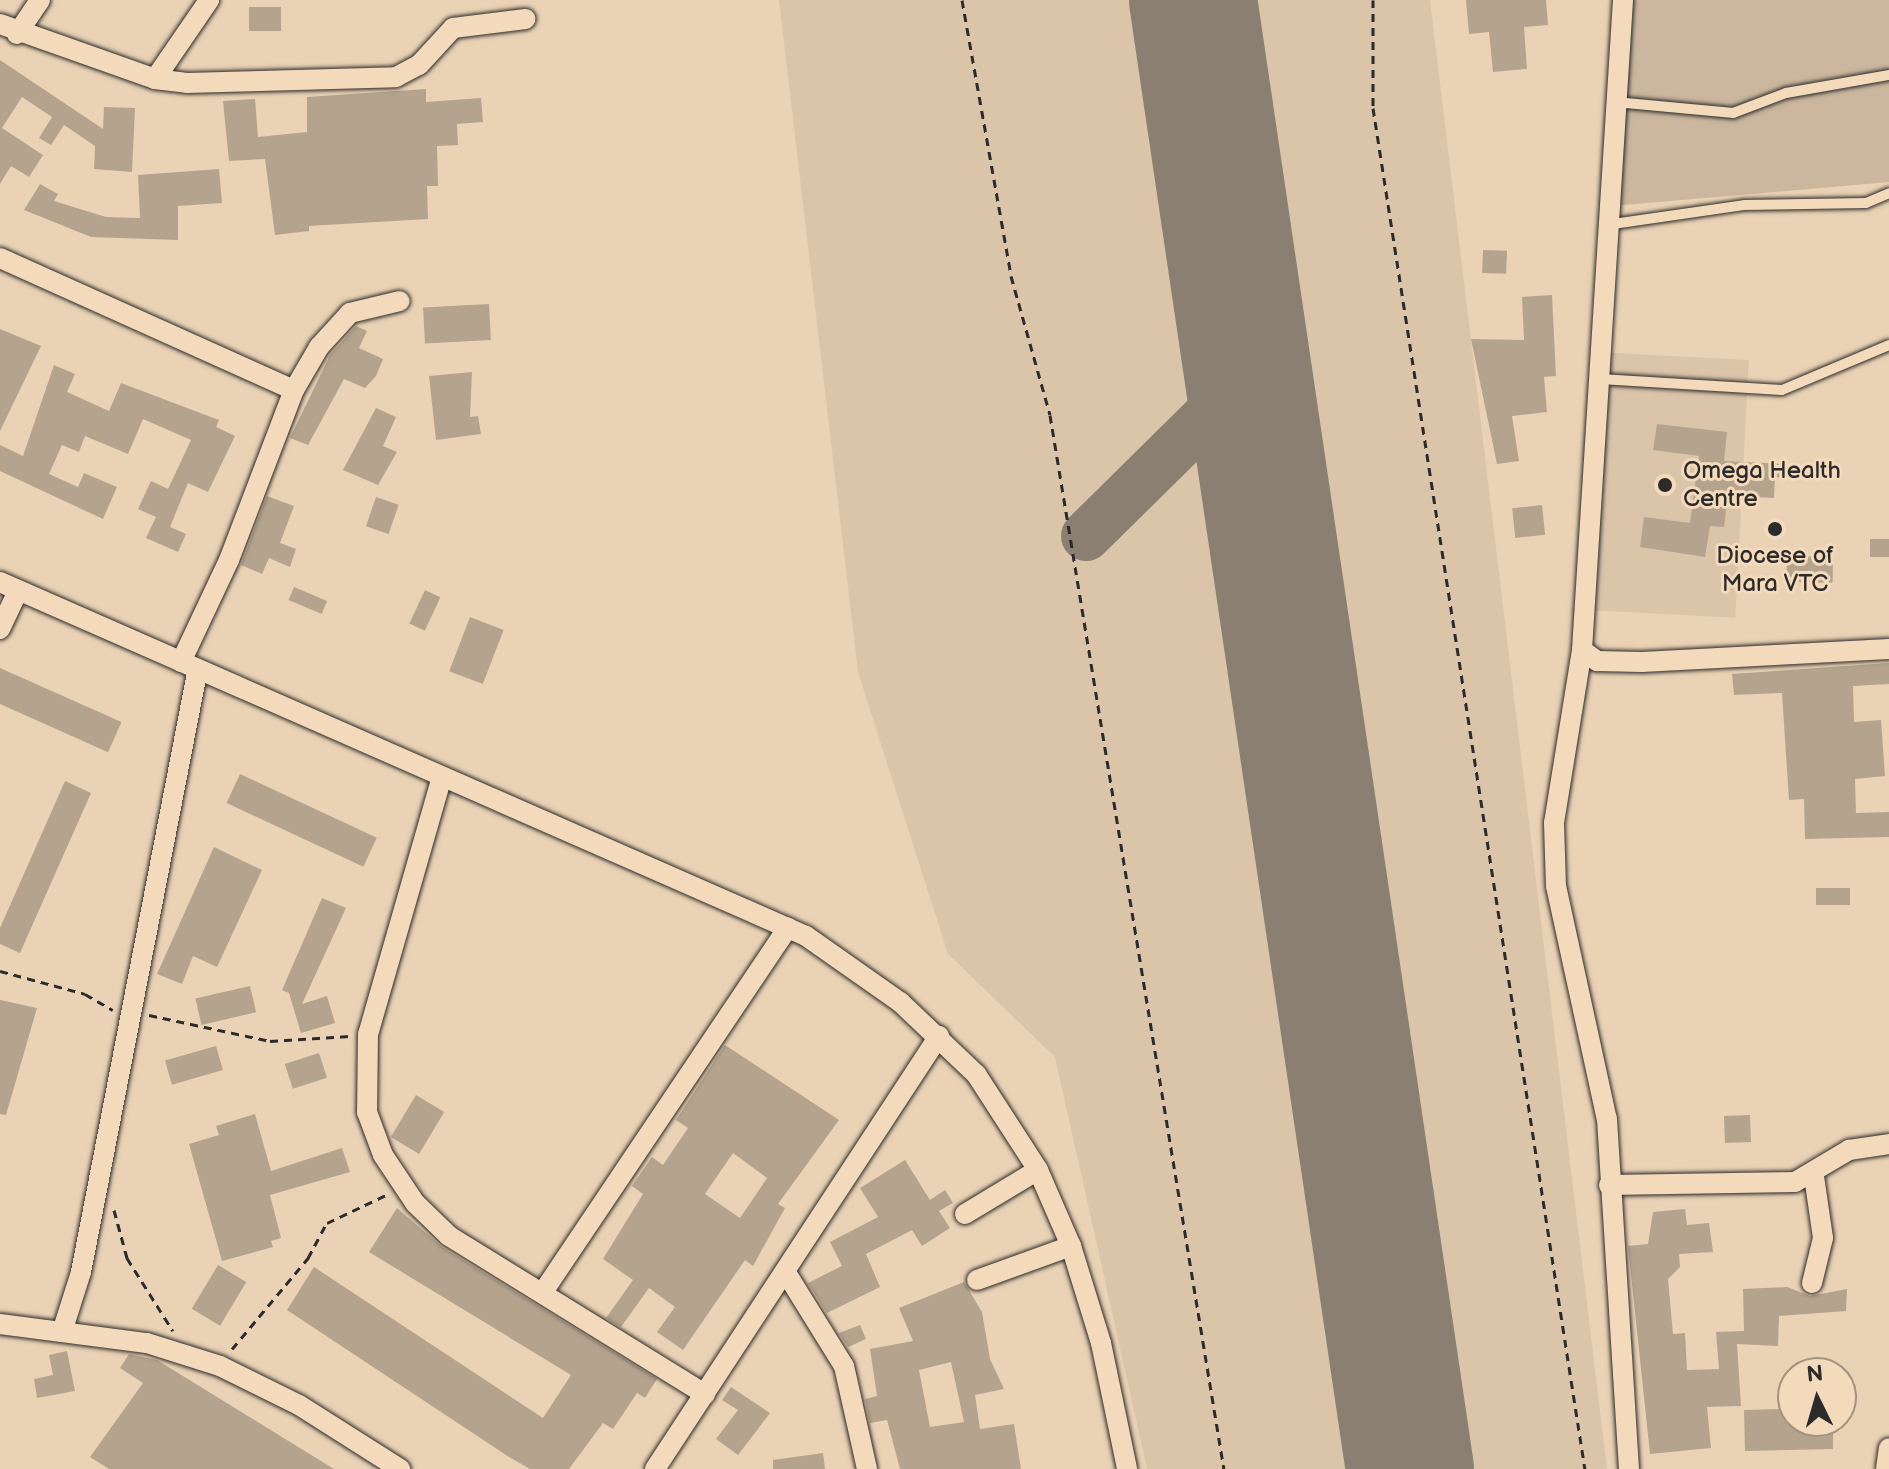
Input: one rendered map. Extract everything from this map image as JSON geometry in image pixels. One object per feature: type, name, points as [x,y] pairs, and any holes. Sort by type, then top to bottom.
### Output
[{"type":"street","points":[[40,0],[9,29],[155,79],[396,77],[419,65],[453,28],[525,19]]},
{"type":"street","points":[[155,79],[209,0]]},
{"type":"street","points":[[1623,0],[1604,225],[1600,379],[1579,631],[1582,650],[1554,823],[1556,886],[1603,1090],[1629,1469]]},
{"type":"street","points":[[0,258],[294,390]]},
{"type":"street","points":[[62,1332],[81,1272],[189,668],[294,390],[319,347],[350,313],[400,301]]},
{"type":"street","points":[[0,629],[9,587],[441,780],[788,928],[862,973],[939,1036],[976,1074],[1038,1170],[1071,1246],[1101,1343],[1127,1469]]},
{"type":"street","points":[[1582,650],[1597,661],[1642,662],[1889,649]]},
{"type":"street","points":[[441,780],[368,1034],[367,1112],[404,1186],[449,1236],[705,1394]]},
{"type":"street","points":[[543,1292],[788,928]]},
{"type":"street","points":[[655,1469],[939,1036]]},
{"type":"street","points":[[1609,1185],[1749,1188],[1814,1176],[1849,1150],[1889,1144]]},
{"type":"street","points":[[965,1214],[1038,1170]]},
{"type":"street","points":[[1812,1283],[1823,1238],[1814,1176]]},
{"type":"street","points":[[977,1280],[1071,1246]]},
{"type":"street","points":[[785,1271],[844,1366],[867,1469]]},
{"type":"street","points":[[0,1324],[147,1343],[220,1366],[299,1405],[400,1469]]},
{"type":"street","points":[[1886,1469],[1889,1448]]},
{"type":"lane","points":[[1613,102],[1733,113],[1786,93],[1889,75]]},
{"type":"lane","points":[[1604,225],[1744,205],[1866,203],[1889,193]]},
{"type":"lane","points":[[1600,379],[1782,390],[1889,345]]},
{"type":"path","points":[[962,0],[1011,276],[1050,415],[1224,1469]]},
{"type":"path","points":[[1373,0],[1373,108],[1585,1469]]},
{"type":"path","points":[[0,971],[85,994],[129,1014],[213,1033],[270,1041],[368,1034]]},
{"type":"path","points":[[220,1366],[308,1258],[327,1223],[404,1186]]},
{"type":"path","points":[[114,1206],[127,1258],[191,1357]]},
{"type":"shaded area","points":[[779,0],[1430,0],[1607,1469],[1147,1469],[1055,1057],[948,954],[858,672]]},
{"type":"shaded area","points":[[1616,0],[1889,0],[1889,182],[1601,207]]},
{"type":"shaded area","name":"Omega Health Centre","points":[[1596,352],[1749,360],[1735,618],[1582,610]]},
{"type":"building","points":[[1466,0],[1546,0],[1548,25],[1524,27],[1527,69],[1493,72],[1489,32],[1469,34]]},
{"type":"building","points":[[249,7],[281,7],[281,31],[249,31]]},
{"type":"building","points":[[0,60],[103,129],[104,107],[135,108],[132,172],[94,169],[95,146],[64,125],[51,145],[39,138],[52,117],[22,97],[2,128],[43,155],[29,177],[11,166],[0,184]]},
{"type":"building","points":[[426,89],[426,102],[481,98],[483,122],[457,124],[458,145],[437,146],[438,186],[427,186],[428,219],[309,226],[309,231],[275,235],[265,159],[229,161],[223,101],[255,99],[258,137],[307,132],[307,97]]},
{"type":"building","points":[[219,169],[222,203],[178,206],[178,240],[91,237],[24,210],[40,184],[58,194],[54,201],[106,217],[140,218],[138,175]]},
{"type":"building","points":[[1483,250],[1507,251],[1506,274],[1482,273]]},
{"type":"building","points":[[1552,295],[1556,376],[1544,377],[1547,412],[1512,416],[1519,461],[1497,464],[1471,339],[1524,340],[1522,297]]},
{"type":"building","points":[[489,304],[491,340],[425,343],[423,307]]},
{"type":"building","points":[[356,326],[367,331],[359,348],[383,359],[376,376],[365,388],[344,379],[308,445],[290,438],[330,355]]},
{"type":"building","points":[[0,329],[41,346],[0,431]]},
{"type":"building","points":[[54,365],[75,374],[67,392],[109,411],[121,383],[219,420],[216,427],[235,436],[208,492],[188,483],[170,527],[186,534],[178,552],[146,538],[156,517],[138,509],[151,481],[168,489],[191,440],[143,419],[128,454],[85,436],[79,452],[62,445],[49,474],[78,487],[84,473],[117,487],[103,519],[0,471],[0,445],[23,456]]},
{"type":"building","points":[[472,372],[470,417],[478,416],[481,434],[436,440],[429,376]]},
{"type":"building","points":[[376,408],[396,417],[383,446],[397,452],[378,485],[343,470]]},
{"type":"building","points":[[1657,424],[1727,432],[1724,461],[1787,464],[1787,478],[1775,477],[1774,498],[1728,496],[1724,527],[1710,526],[1705,557],[1640,547],[1644,517],[1690,523],[1699,456],[1653,450]]},
{"type":"building","points":[[267,496],[294,506],[280,543],[296,549],[290,567],[269,558],[262,574],[241,565]]},
{"type":"building","points":[[376,497],[399,505],[389,534],[366,526]]},
{"type":"building","points":[[1542,505],[1545,535],[1515,538],[1512,508]]},
{"type":"building","points":[[1870,539],[1889,539],[1889,557],[1870,557]]},
{"type":"building","points":[[1787,556],[1833,557],[1833,583],[1787,582]]},
{"type":"building","points":[[294,587],[327,601],[322,614],[289,600]]},
{"type":"building","points":[[425,590],[440,597],[425,631],[409,624]]},
{"type":"building","points":[[470,617],[504,630],[483,684],[449,671]]},
{"type":"building","points":[[1889,663],[1889,684],[1853,686],[1854,722],[1881,720],[1885,776],[1855,779],[1856,813],[1889,812],[1889,837],[1805,839],[1804,799],[1789,800],[1782,693],[1734,695],[1732,674]]},
{"type":"building","points":[[0,668],[122,722],[108,752],[0,704]]},
{"type":"building","points":[[240,774],[377,838],[363,867],[226,803]]},
{"type":"building","points":[[65,781],[91,793],[20,953],[0,944],[0,928]]},
{"type":"building","points":[[214,847],[262,870],[217,967],[193,956],[182,984],[157,974]]},
{"type":"building","points":[[1816,888],[1850,888],[1850,905],[1816,905]]},
{"type":"building","points":[[322,898],[346,908],[302,1004],[327,996],[335,1023],[301,1033],[289,993],[282,990]]},
{"type":"building","points":[[250,986],[256,1012],[202,1025],[195,999]]},
{"type":"building","points":[[0,1000],[37,1008],[6,1115],[0,1114]]},
{"type":"building","points":[[725,1045],[839,1120],[778,1204],[785,1208],[753,1266],[745,1260],[683,1350],[657,1332],[675,1307],[649,1288],[621,1327],[606,1318],[633,1280],[603,1259],[643,1194],[632,1186],[652,1157],[663,1165],[688,1128],[676,1120]],"holes":[[[733,1153],[767,1178],[740,1218],[705,1194]]]},
{"type":"building","points":[[216,1046],[223,1070],[172,1085],[165,1061]]},
{"type":"building","points":[[319,1053],[327,1078],[293,1089],[285,1064]]},
{"type":"building","points":[[416,1095],[444,1112],[419,1154],[391,1137]]},
{"type":"building","points":[[255,1114],[271,1171],[342,1148],[350,1172],[270,1195],[281,1238],[271,1241],[273,1247],[222,1261],[189,1144],[219,1135],[216,1126]]},
{"type":"building","points":[[1750,1115],[1751,1142],[1725,1143],[1724,1116]]},
{"type":"building","points":[[905,1160],[930,1200],[945,1190],[953,1203],[939,1211],[950,1228],[922,1246],[912,1230],[866,1254],[880,1287],[827,1313],[808,1283],[842,1266],[830,1242],[878,1217],[860,1188]]},
{"type":"building","points":[[397,1208],[442,1247],[657,1379],[645,1398],[637,1393],[613,1429],[603,1423],[569,1469],[530,1469],[287,1310],[314,1267],[543,1418],[571,1375],[369,1252]]},
{"type":"building","points":[[1685,1209],[1687,1225],[1709,1223],[1713,1252],[1679,1254],[1680,1267],[1668,1279],[1673,1334],[1685,1333],[1687,1370],[1719,1369],[1716,1332],[1744,1331],[1743,1289],[1787,1287],[1810,1296],[1847,1289],[1846,1311],[1779,1316],[1778,1346],[1737,1344],[1741,1406],[1707,1407],[1711,1448],[1650,1454],[1628,1246],[1648,1244],[1653,1212]]},
{"type":"building","points":[[218,1265],[246,1282],[220,1326],[192,1309]]},
{"type":"building","points":[[964,1282],[982,1312],[990,1359],[1004,1389],[975,1395],[980,1429],[1014,1424],[1021,1469],[900,1469],[887,1420],[870,1423],[865,1399],[877,1396],[870,1349],[913,1341],[899,1308]],"holes":[[[951,1362],[964,1422],[930,1427],[919,1370]]]},
{"type":"building","points":[[860,1325],[866,1339],[848,1347],[839,1333]]},
{"type":"building","points":[[67,1351],[75,1391],[37,1398],[34,1379],[53,1375],[49,1355]]},
{"type":"building","points":[[129,1354],[157,1360],[334,1469],[109,1469],[90,1457],[143,1383],[120,1368]]},
{"type":"building","points":[[731,1387],[770,1413],[738,1455],[716,1439],[738,1410],[722,1400]]},
{"type":"building","points":[[1777,1409],[1777,1437],[1833,1437],[1833,1449],[1745,1451],[1744,1410]]},
{"type":"building","points":[[823,1453],[825,1469],[773,1469],[773,1460]]},
{"type":"taxiway","points":[[1086,536],[1248,376]]},
{"type":"runway","points":[[1193,0],[1410,1469]]},
{"type":"place","name":"Omega Health Centre","points":[[1665,485]]},
{"type":"place","name":"Diocese of Mara VTC","points":[[1775,529]]}]
